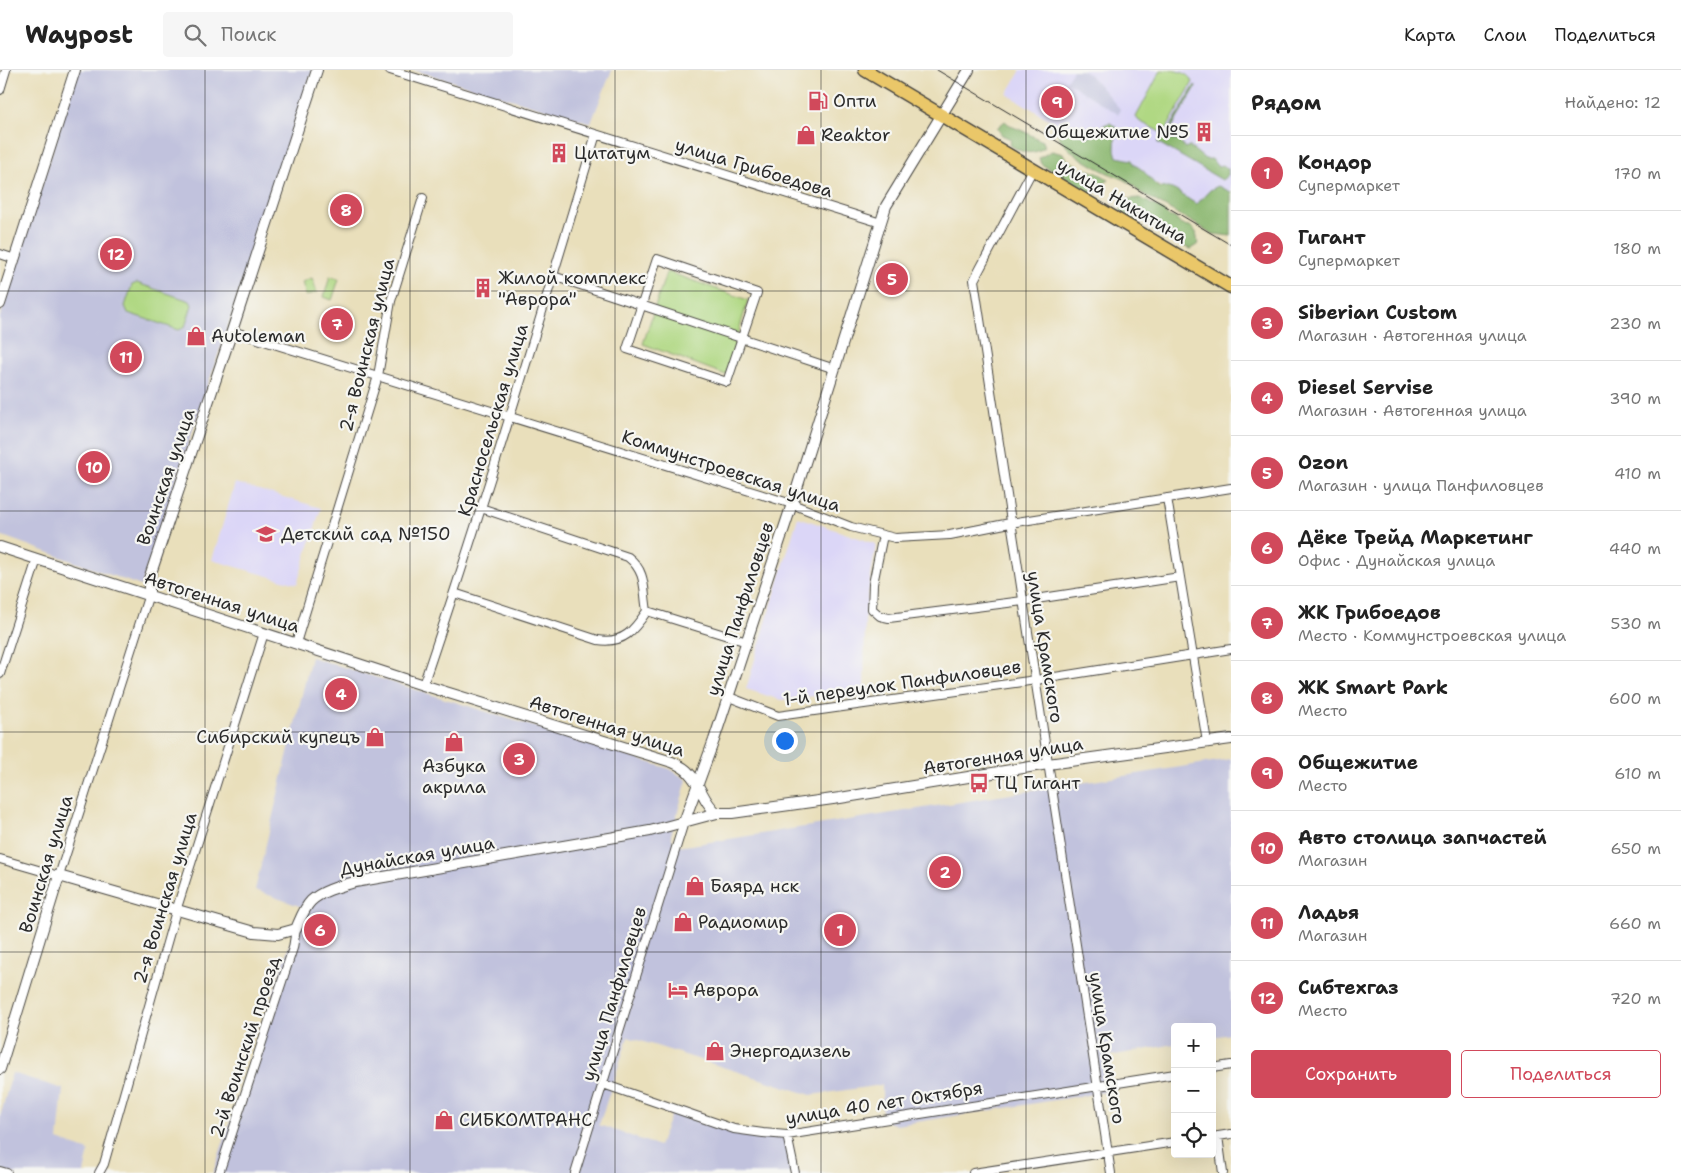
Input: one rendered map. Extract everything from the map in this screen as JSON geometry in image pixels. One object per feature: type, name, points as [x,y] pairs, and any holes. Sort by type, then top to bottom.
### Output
[{"type":"main road","name":"улица Никитина","points":[[865,70],[1231,287]]},
{"type":"street","points":[[0,90],[6,70]]},
{"type":"street","points":[[0,304],[75,70]]},
{"type":"street","name":"Воинская улица","points":[[0,1069],[148,594],[149,579],[317,70]]},
{"type":"street","name":"улица Грибоедова","points":[[390,70],[881,223]]},
{"type":"street","name":"улица Панфиловцев","points":[[575,1173],[684,822],[729,697],[886,206],[969,70]]},
{"type":"street","name":"Красносельская улица","points":[[423,685],[510,417],[596,134]]},
{"type":"street","name":"улица Крамского","points":[[1033,169],[974,280],[1111,1173]]},
{"type":"street","name":"2-я Воинская улица","points":[[296,643],[378,376],[391,301],[423,198]]},
{"type":"street","points":[[0,254],[15,259]]},
{"type":"street","points":[[657,259],[757,293],[741,338],[727,382],[627,349],[657,259]]},
{"type":"street","points":[[553,276],[834,369]]},
{"type":"street","name":"Коммунстроевская улица","points":[[232,331],[792,504],[851,526],[895,538],[950,535],[1010,523],[1231,488]]},
{"type":"street","points":[[1167,498],[1207,742]]},
{"type":"street","points":[[454,593],[609,642],[620,639],[635,628],[647,611],[641,573],[636,563],[628,557],[481,508]]},
{"type":"street","points":[[883,535],[873,584],[872,609],[880,616],[889,618],[1023,601],[1180,577]]},
{"type":"street","name":"Автогенная улица","points":[[0,547],[423,685],[672,762],[682,766],[691,774],[705,800],[717,813],[742,812],[840,798],[1048,764],[1231,739]]},
{"type":"street","points":[[0,674],[37,559]]},
{"type":"street","points":[[647,611],[746,642]]},
{"type":"street","name":"2-я Воинская улица","points":[[99,1173],[104,1164],[176,910],[264,633]]},
{"type":"street","name":"1-й переулок Панфиловцев","points":[[729,697],[778,716],[1036,680],[1231,649]]},
{"type":"street","name":"Дунайская улица","points":[[296,929],[311,900],[333,888],[356,882],[650,831],[717,813]]},
{"type":"street","points":[[0,859],[254,932],[278,934],[296,929]]},
{"type":"street","name":"2-й Воинский проезд","points":[[219,1173],[293,948],[296,929]]},
{"type":"street","points":[[1216,1067],[1231,1065]]},
{"type":"street","name":"улица 40 лет Октября","points":[[603,1084],[734,1129],[763,1134],[787,1135],[1171,1075]]},
{"type":"street","points":[[1216,1136],[1231,1134]]},
{"type":"street","points":[[787,1135],[795,1173]]},
{"type":"street","points":[[1216,1141],[1223,1173]]},
{"type":"street","points":[[973,1173],[1000,1171],[1108,1151],[1171,1143]]},
{"type":"street","points":[[0,1171],[6,1173]]},
{"type":"shaded area","points":[[78,70],[313,70],[141,586],[0,535],[0,317]]},
{"type":"shaded area","points":[[413,70],[612,70],[591,123]]},
{"type":"shaded area","points":[[1021,70],[1231,70],[1231,229],[1007,94]]},
{"type":"shaded area","points":[[1073,70],[1082,70],[1091,76],[1120,109],[1118,114],[1066,81]]},
{"type":"shaded area","name":"Детский сад №150","points":[[235,483],[321,508],[297,584],[212,560]]},
{"type":"shaded area","points":[[798,517],[876,544],[865,614],[864,690],[781,700],[746,689]]},
{"type":"shaded area","points":[[311,657],[670,769],[687,780],[671,835],[674,844],[685,846],[1231,759],[1231,1034],[1216,1036],[1216,1023],[1171,1023],[1171,1045],[1104,1057],[1106,1092],[897,1125],[882,1120],[882,1085],[811,1095],[628,1037],[599,1125],[659,1146],[672,1112],[722,1129],[762,1136],[785,1137],[791,1173],[213,1173],[302,907],[255,890]]},
{"type":"shaded area","points":[[12,1073],[63,1089],[58,1140],[89,1151],[84,1173],[0,1173],[0,1117]]},
{"type":"green space","points":[[1161,70],[1183,73],[1193,82],[1166,130],[1162,133],[1139,121],[1136,117]]},
{"type":"green space","points":[[1195,85],[1196,87],[1167,136],[1171,139],[1179,140],[1185,148],[1189,146],[1205,159],[1212,159],[1217,166],[1223,165],[1228,169],[1228,175],[1222,180],[1157,142],[1167,133]]},
{"type":"green space","points":[[1005,121],[1011,126],[1043,141],[1045,147],[1035,152],[1027,152],[1010,145],[1011,139],[1002,135],[997,128]]},
{"type":"green space","points":[[1110,123],[1116,127],[1115,150],[1117,157],[1132,160],[1134,165],[1142,170],[1160,188],[1170,188],[1197,204],[1210,190],[1218,186],[1231,192],[1231,236],[1213,234],[1138,191],[1128,182],[1086,161],[1064,144],[1057,131],[1064,124],[1090,137]]},
{"type":"green space","points":[[1052,151],[1063,154],[1075,164],[1077,170],[1089,170],[1109,180],[1093,193],[1081,189],[1041,164],[1039,158]]},
{"type":"green space","points":[[1140,198],[1163,210],[1168,216],[1175,218],[1181,225],[1190,226],[1196,232],[1198,244],[1191,249],[1184,247],[1149,221],[1129,217],[1120,211],[1128,199]]},
{"type":"green space","points":[[668,272],[748,300],[726,375],[643,344],[666,273]]},
{"type":"green space","points":[[330,276],[339,279],[332,300],[324,297]]},
{"type":"green space","points":[[312,278],[317,292],[306,296],[302,282]]},
{"type":"green space","points":[[137,283],[190,301],[192,305],[185,327],[179,330],[128,313],[125,306],[132,285]]},
{"type":"tram line","points":[[937,70],[1231,245]]},
{"type":"place","name":"Опти","points":[[818,101]]},
{"type":"place","name":"Общежитие","points":[[1057,102]]},
{"type":"place","name":"Общежитие №5","points":[[1204,132]]},
{"type":"place","name":"Reaktor","points":[[806,135]]},
{"type":"place","name":"Цитатум","points":[[559,153]]},
{"type":"place","name":"ЖК Smart Park","points":[[346,210]]},
{"type":"place","name":"Сибтехгаз","points":[[116,254]]},
{"type":"place","name":"Ozon","points":[[892,279]]},
{"type":"place","name":"Жилой комплекс \"Аврора\"","points":[[483,288]]},
{"type":"place","name":"ЖК Грибоедов","points":[[337,324]]},
{"type":"place","name":"Autoleman","points":[[196,336]]},
{"type":"place","name":"Ладья","points":[[126,357]]},
{"type":"place","name":"Авто столица запчастей","points":[[94,467]]},
{"type":"place","name":"Детский сад №150","points":[[266,534]]},
{"type":"place","name":"Diesel Servise","points":[[341,694]]},
{"type":"place","name":"Сибирский купецъ","points":[[375,737]]},
{"type":"place","name":"Азбука акрила","points":[[454,742]]},
{"type":"place","name":"Siberian Custom","points":[[519,759]]},
{"type":"place","name":"ТЦ Гигант","points":[[979,783]]},
{"type":"place","name":"Гигант","points":[[945,872]]},
{"type":"place","name":"Баярд нск","points":[[695,886]]},
{"type":"place","name":"Радиомир","points":[[683,922]]},
{"type":"place","name":"Дёке Трейд Маркетинг","points":[[320,930]]},
{"type":"place","name":"Кондор","points":[[840,930]]},
{"type":"place","name":"Аврора","points":[[678,990]]},
{"type":"place","name":"Энергодизель","points":[[715,1051]]},
{"type":"place","name":"СИБКОМТРАНС","points":[[444,1120]]}]
